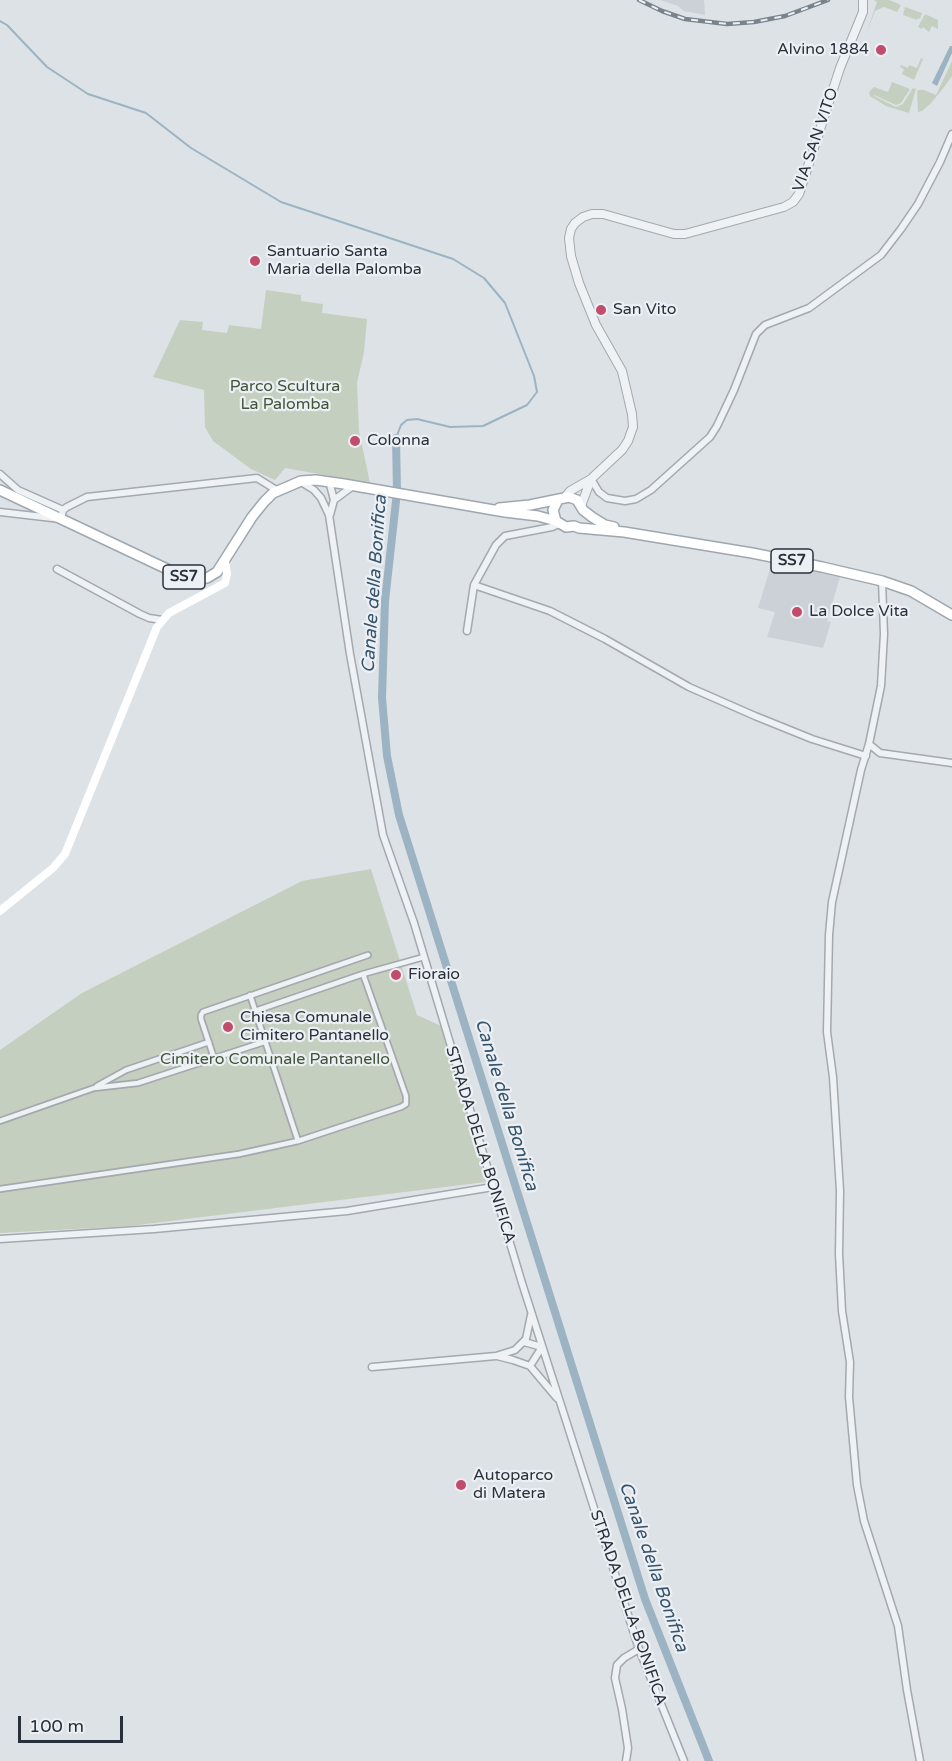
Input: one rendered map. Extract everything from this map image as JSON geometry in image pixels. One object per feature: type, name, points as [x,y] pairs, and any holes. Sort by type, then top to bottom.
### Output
[{"type":"main road","name":"SS7","points":[[0,490],[62,515],[184,577],[196,579],[207,578],[217,572],[252,517],[264,502],[278,491],[301,481],[328,481],[505,513],[538,516],[566,527],[624,532],[752,553],[882,581],[911,591],[952,615]]},
{"type":"main road","name":"SS7","points":[[492,509],[573,498],[582,508],[605,525],[624,532]]},
{"type":"main road","points":[[557,523],[553,510],[562,499]]},
{"type":"main road","points":[[574,526],[582,518],[582,508]]},
{"type":"main road","points":[[0,911],[53,868],[65,854],[157,627],[169,613],[225,583],[227,574],[225,561]]},
{"type":"street","name":"VIA SAN VITO","points":[[562,499],[570,491],[591,479],[622,450],[633,427],[622,371],[596,325],[571,256],[570,238],[575,223],[592,214],[603,214],[674,234],[685,234],[784,207],[793,202],[799,195],[840,68],[863,12],[863,0]]},
{"type":"street","points":[[591,479],[599,492],[607,498],[625,501],[636,499],[651,490],[710,437],[734,390],[756,334],[765,325],[809,308],[881,255],[918,204],[952,134]]},
{"type":"street","points":[[0,474],[18,489],[62,515]]},
{"type":"street","points":[[0,512],[62,515],[87,497],[257,478],[278,491]]},
{"type":"street","name":"VIA SAN VITO","points":[[582,508],[591,479]]},
{"type":"street","points":[[301,481],[321,498],[329,515]]},
{"type":"street","points":[[321,498],[328,481]]},
{"type":"street","points":[[328,481],[334,500]]},
{"type":"street","points":[[329,515],[334,500],[354,485]]},
{"type":"street","name":"STRADA DELLA BONIFICA","points":[[329,515],[350,654],[383,835],[414,923],[531,1312],[639,1649],[684,1761]]},
{"type":"street","points":[[467,631],[474,585],[496,545],[505,536],[552,527],[557,523]]},
{"type":"street","points":[[57,569],[140,614],[162,620]]},
{"type":"street","points":[[882,581],[884,634],[881,686],[832,902],[827,1032],[833,1077],[840,1191],[839,1254],[850,1362],[849,1396],[857,1485],[864,1521],[898,1626],[920,1761]]},
{"type":"street","points":[[474,585],[550,611],[605,639],[689,687],[755,716],[812,740],[866,756]]},
{"type":"street","points":[[869,744],[880,753],[952,763]]},
{"type":"street","points":[[214,1058],[201,1019],[203,1012],[368,955]]},
{"type":"street","points":[[255,1011],[363,974],[424,957]]},
{"type":"street","points":[[0,1189],[239,1154],[298,1141],[406,1104],[406,1096],[363,974]]},
{"type":"street","points":[[250,995],[298,1141]]},
{"type":"street","points":[[0,1121],[94,1088],[126,1070],[208,1042]]},
{"type":"street","points":[[94,1088],[138,1083],[264,1042]]},
{"type":"street","points":[[0,1239],[154,1229],[336,1212],[493,1187]]},
{"type":"street","points":[[372,1367],[496,1356],[515,1350],[526,1339],[531,1312]]},
{"type":"street","points":[[524,1342],[542,1347],[530,1366]]},
{"type":"street","points":[[496,1356],[530,1366],[559,1399]]},
{"type":"street","points":[[626,1761],[627,1738],[615,1678],[617,1665],[639,1649]]},
{"type":"shaded area","points":[[660,0],[704,0],[705,15],[684,11],[678,6]]},
{"type":"shaded area","points":[[772,562],[840,577],[827,621],[831,622],[823,648],[767,637],[775,612],[758,608]]},
{"type":"green space","points":[[874,0],[889,0],[901,5],[897,12],[884,7],[875,11],[866,34],[877,2]]},
{"type":"green space","points":[[905,7],[922,13],[920,19],[903,15]]},
{"type":"green space","points":[[925,14],[938,20],[938,29],[932,26],[929,32],[923,27],[922,29],[918,27]]},
{"type":"green space","points":[[921,58],[923,59],[914,80],[902,74],[904,69],[900,67],[901,65],[917,68]]},
{"type":"green space","points":[[952,61],[952,76],[931,103],[918,112],[918,90],[936,95]]},
{"type":"green space","points":[[892,82],[910,89],[901,103],[896,105],[874,96],[896,107],[903,104],[913,88],[916,89],[909,113],[886,106],[870,96],[869,92],[874,87],[888,92]]},
{"type":"green space","name":"Parco Scultura La Palomba","points":[[266,290],[301,295],[301,301],[323,304],[322,313],[367,319],[364,352],[357,383],[359,431],[370,483],[285,468],[275,480],[251,469],[213,441],[205,427],[204,390],[153,377],[180,320],[203,322],[202,330],[227,333],[229,325],[261,329]]},
{"type":"green space","name":"Cimitero Comunale Pantanello","points":[[371,869],[417,1015],[441,1026],[486,1182],[130,1226],[0,1233],[0,1050],[82,993],[302,881]]},
{"type":"water","points":[[952,46],[952,53],[937,86],[932,83]]},
{"type":"waterway","points":[[0,21],[7,25],[47,67],[88,94],[146,113],[191,148],[281,202],[453,259],[484,278],[505,303],[534,376],[537,392],[527,405],[483,426],[450,427],[417,419],[407,420],[401,425],[396,438]]},
{"type":"waterway","name":"Canale della Bonifica","points":[[396,438],[397,492],[385,601],[382,698],[387,756],[399,815],[645,1599],[709,1761]]},
{"type":"railway","points":[[639,0],[685,19],[727,24],[785,16],[828,0]]},
{"type":"place","name":"Alvino 1884","points":[[881,50]]},
{"type":"place","name":"Santuario Santa Maria della Palomba","points":[[255,261]]},
{"type":"place","name":"San Vito","points":[[601,310]]},
{"type":"place","name":"Colonna","points":[[355,441]]},
{"type":"place","name":"La Dolce Vita","points":[[797,612]]},
{"type":"place","name":"Fioraio","points":[[396,975]]},
{"type":"place","name":"Chiesa Comunale Cimitero Pantanello","points":[[228,1027]]},
{"type":"place","name":"Autoparco di Matera","points":[[461,1485]]}]
